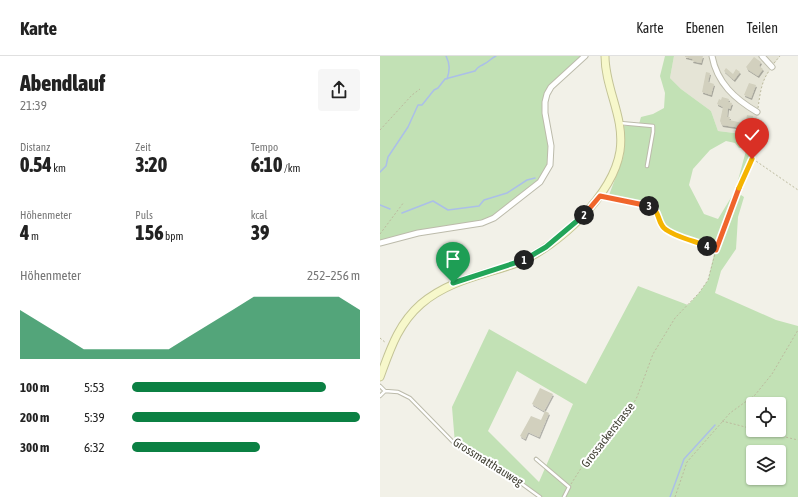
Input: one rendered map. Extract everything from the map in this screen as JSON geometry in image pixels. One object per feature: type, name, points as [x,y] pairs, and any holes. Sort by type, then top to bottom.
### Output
[{"type":"main road","points":[[380,377],[398,331],[405,320],[429,297],[453,283],[516,263],[538,253],[583,215],[600,196],[611,178],[619,156],[620,145],[620,123],[608,81],[605,56]]},
{"type":"street","points":[[380,243],[482,222],[494,218],[540,182],[550,165],[551,146],[544,113],[547,94],[551,87],[585,56]]},
{"type":"street","points":[[712,56],[715,69],[724,86],[738,100],[757,112]]},
{"type":"street","points":[[762,56],[772,67]]},
{"type":"lane","points":[[620,123],[653,126],[647,166]]},
{"type":"lane","points":[[380,386],[385,391],[380,396]]},
{"type":"lane","name":"Grossmatthauweg","points":[[385,391],[398,392],[410,398],[455,444],[507,473],[540,497]]},
{"type":"lane","points":[[536,459],[569,487],[564,497]]},
{"type":"path","name":"Grossackerstrasse","points":[[569,487],[585,462],[632,406],[654,354],[675,318],[699,293],[708,280],[716,250],[737,193],[752,159],[758,136],[757,112],[761,88],[766,76],[780,56]]},
{"type":"path","points":[[380,130],[412,95],[420,89]]},
{"type":"path","points":[[752,159],[798,190]]},
{"type":"path","points":[[600,196],[651,206],[658,212],[663,227],[670,232],[716,250]]},
{"type":"path","points":[[380,234],[404,202]]},
{"type":"path","points":[[675,497],[687,462],[730,413],[755,395],[772,374],[798,330]]},
{"type":"path","points":[[380,338],[391,347]]},
{"type":"path","points":[[722,421],[746,427]]},
{"type":"path","points":[[785,437],[798,440]]},
{"type":"shaded area","points":[[674,56],[780,56],[766,76],[761,88],[757,112],[758,136],[718,131],[711,111],[681,89],[670,78]]},
{"type":"green space","points":[[380,56],[585,56],[551,87],[545,102],[551,146],[550,165],[540,182],[494,218],[380,243]]},
{"type":"green space","points":[[665,56],[674,56],[670,78],[681,89],[711,111],[718,131],[758,136],[752,159],[741,184],[737,184],[747,147],[739,148],[735,143],[726,141],[710,150],[693,169],[689,185],[704,214],[718,219],[735,191],[744,197],[738,217],[736,249],[721,271],[715,293],[776,320],[798,326],[798,497],[540,497],[507,473],[455,444],[452,407],[489,329],[586,384],[638,286],[688,305],[708,280],[715,250],[671,232],[663,227],[658,212],[651,206],[609,195],[623,158],[625,143],[624,126],[639,124],[641,117],[653,114],[664,108],[665,93],[660,76]],"holes":[[[517,371],[573,404],[539,482],[488,431]]]},
{"type":"building","points":[[685,56],[703,56],[701,63],[692,61],[693,59]]},
{"type":"building","points":[[754,57],[761,62],[759,66],[763,69],[758,76],[746,67]]},
{"type":"building","points":[[726,68],[733,74],[736,69],[740,72],[734,80],[724,71]]},
{"type":"building","points":[[706,72],[710,73],[708,82],[714,84],[711,95],[702,92]]},
{"type":"building","points":[[749,83],[756,85],[751,98],[744,95]]},
{"type":"building","points":[[722,97],[729,99],[728,102],[732,103],[730,109],[728,108],[727,117],[730,117],[729,120],[743,123],[744,120],[746,120],[747,115],[753,116],[752,127],[748,129],[722,125],[720,121],[723,107],[717,104],[719,99],[721,100]]},
{"type":"building","points":[[540,388],[553,394],[544,411],[532,404]]},
{"type":"building","points":[[545,411],[549,413],[539,437],[528,432],[525,439],[520,436],[531,416],[541,420]]},
{"type":"waterway","points":[[446,56],[449,67],[447,79]]},
{"type":"waterway","points":[[380,172],[386,166],[388,157],[408,127],[418,105],[422,105],[445,79],[475,71],[478,67],[496,56]]},
{"type":"waterway","points":[[402,213],[433,201],[448,210],[479,206],[484,200],[507,193],[527,180],[535,178]]},
{"type":"waterway","points":[[380,205],[390,209]]},
{"type":"waterway","points":[[670,497],[684,459],[715,425]]},
{"type":"route","points":[[453,283],[516,263],[538,253],[583,215],[600,196],[651,206],[658,212],[660,222],[663,227],[670,232],[716,250],[737,193],[752,159]]}]
